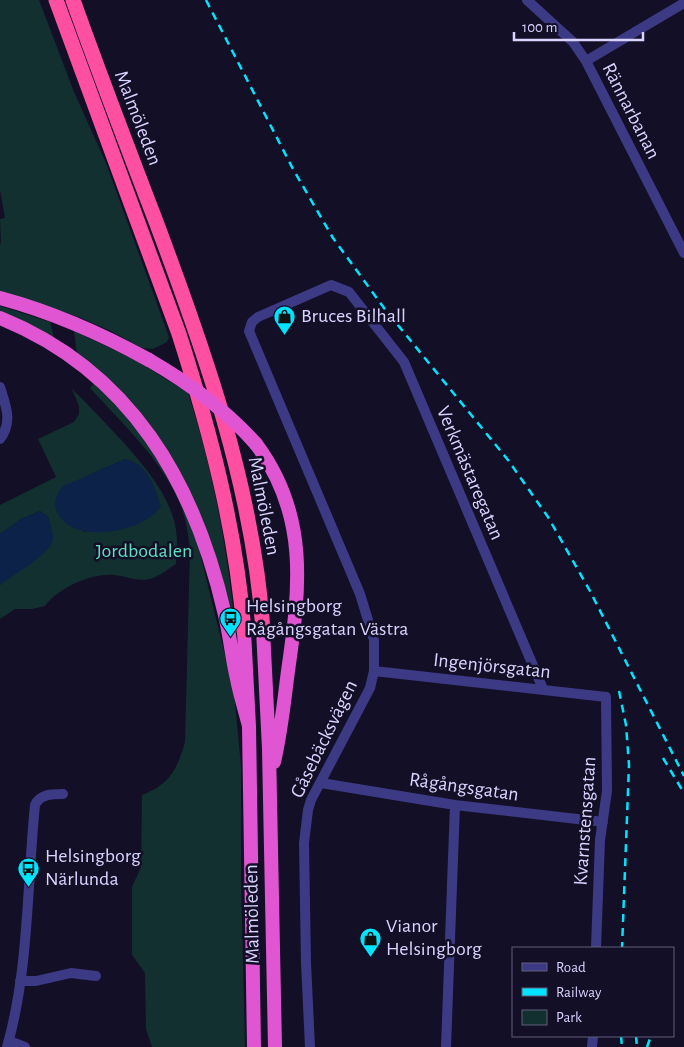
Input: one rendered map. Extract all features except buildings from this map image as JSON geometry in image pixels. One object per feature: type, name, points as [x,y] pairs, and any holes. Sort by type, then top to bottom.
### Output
[{"type":"highway","name":"Malmöleden","points":[[56,0],[192,373],[224,494],[236,561],[244,630],[250,726],[254,1047]]},
{"type":"highway","name":"Malmöleden","points":[[73,0],[177,278],[212,380],[242,490],[251,536],[263,630],[270,783],[275,1047]]},
{"type":"highway","points":[[0,298],[48,313],[148,360],[204,396],[237,424],[256,444],[269,463],[286,499],[293,526],[297,551],[298,577],[293,639],[279,740],[270,783]]},
{"type":"highway","points":[[0,318],[30,333],[78,362],[129,408],[156,444],[186,496],[202,538],[225,615],[237,679],[250,726]]},
{"type":"street","name":"Rännarbanan","points":[[527,0],[573,42],[586,61],[684,253]]},
{"type":"street","points":[[586,61],[684,3]]},
{"type":"street","name":"Verkmästaregatan","points":[[252,322],[258,317],[330,285],[349,292],[404,362],[543,689]]},
{"type":"street","name":"Gåsebäcksvägen","points":[[252,322],[249,331],[360,594],[374,640],[374,671],[370,688],[309,805],[305,835],[306,963],[310,1047]]},
{"type":"street","points":[[0,387],[8,412],[8,422],[3,435]]},
{"type":"street","name":"Ingenjörsgatan","points":[[374,671],[606,697]]},
{"type":"street","name":"Kvarnstensgatan","points":[[596,947],[600,840],[607,792],[606,697]]},
{"type":"street","name":"Rågångsgatan","points":[[320,783],[455,805],[603,822]]},
{"type":"street","points":[[25,1047],[5,1045],[20,981],[29,908],[30,860],[35,805],[42,797],[63,794]]},
{"type":"street","points":[[446,1047],[455,805]]},
{"type":"street","points":[[20,981],[36,981],[71,973],[96,976]]},
{"type":"green space","points":[[0,0],[39,0],[74,92],[106,163],[169,337],[167,342],[153,349],[142,348],[111,331],[81,318],[0,293],[0,219],[5,218],[0,190]]},
{"type":"green space","points":[[0,306],[50,322],[55,341],[0,313]]},
{"type":"green space","points":[[74,331],[137,361],[188,393],[214,488],[226,552],[237,649],[159,438],[137,409],[107,377],[77,354]]},
{"type":"green space","points":[[94,383],[131,419],[170,475],[195,533],[234,692],[241,766],[241,876],[245,1047],[152,1047],[146,1029],[145,973],[132,955],[132,887],[141,867],[142,795],[152,791],[171,775],[179,761],[185,742],[190,549],[184,515],[173,488],[152,457],[128,428],[90,388]]},
{"type":"green space","name":"Jordbodalen","points":[[72,389],[123,442],[163,494],[174,520],[177,539],[176,564],[159,575],[148,579],[139,580],[105,575],[85,579],[58,593],[45,606],[32,609],[15,609],[0,619],[0,585],[53,537],[48,517],[40,511],[21,519],[0,534],[0,505],[56,477],[38,439],[74,422],[79,414],[79,406]],"holes":[[[125,459],[86,532],[73,527],[64,520],[61,488]]]},
{"type":"water","points":[[125,459],[139,465],[153,484],[161,506],[152,516],[139,524],[104,532],[87,531],[72,527],[61,518],[55,504],[57,495],[62,487]]},
{"type":"water","points":[[40,511],[48,517],[52,528],[53,540],[50,546],[38,558],[0,585],[0,534],[21,519]]},
{"type":"railway","points":[[206,0],[293,169],[333,238],[384,308],[508,460],[548,517],[590,591],[684,776]]},
{"type":"railway","points":[[619,691],[626,725],[629,765],[622,947]]},
{"type":"railway","points":[[663,758],[684,793]]},
{"type":"railway","points":[[621,1037],[622,1047]]},
{"type":"railway","points":[[636,1037],[637,1047]]},
{"type":"railway","points":[[647,1047],[651,1037]]},
{"type":"place","name":"Bruces Bilhall","points":[[285,335]]},
{"type":"place","name":"Helsingborg Rågångsgatan Västra","points":[[230,637]]},
{"type":"place","name":"Helsingborg Närlunda","points":[[29,887]]},
{"type":"place","name":"Vianor Helsingborg","points":[[370,957]]}]
